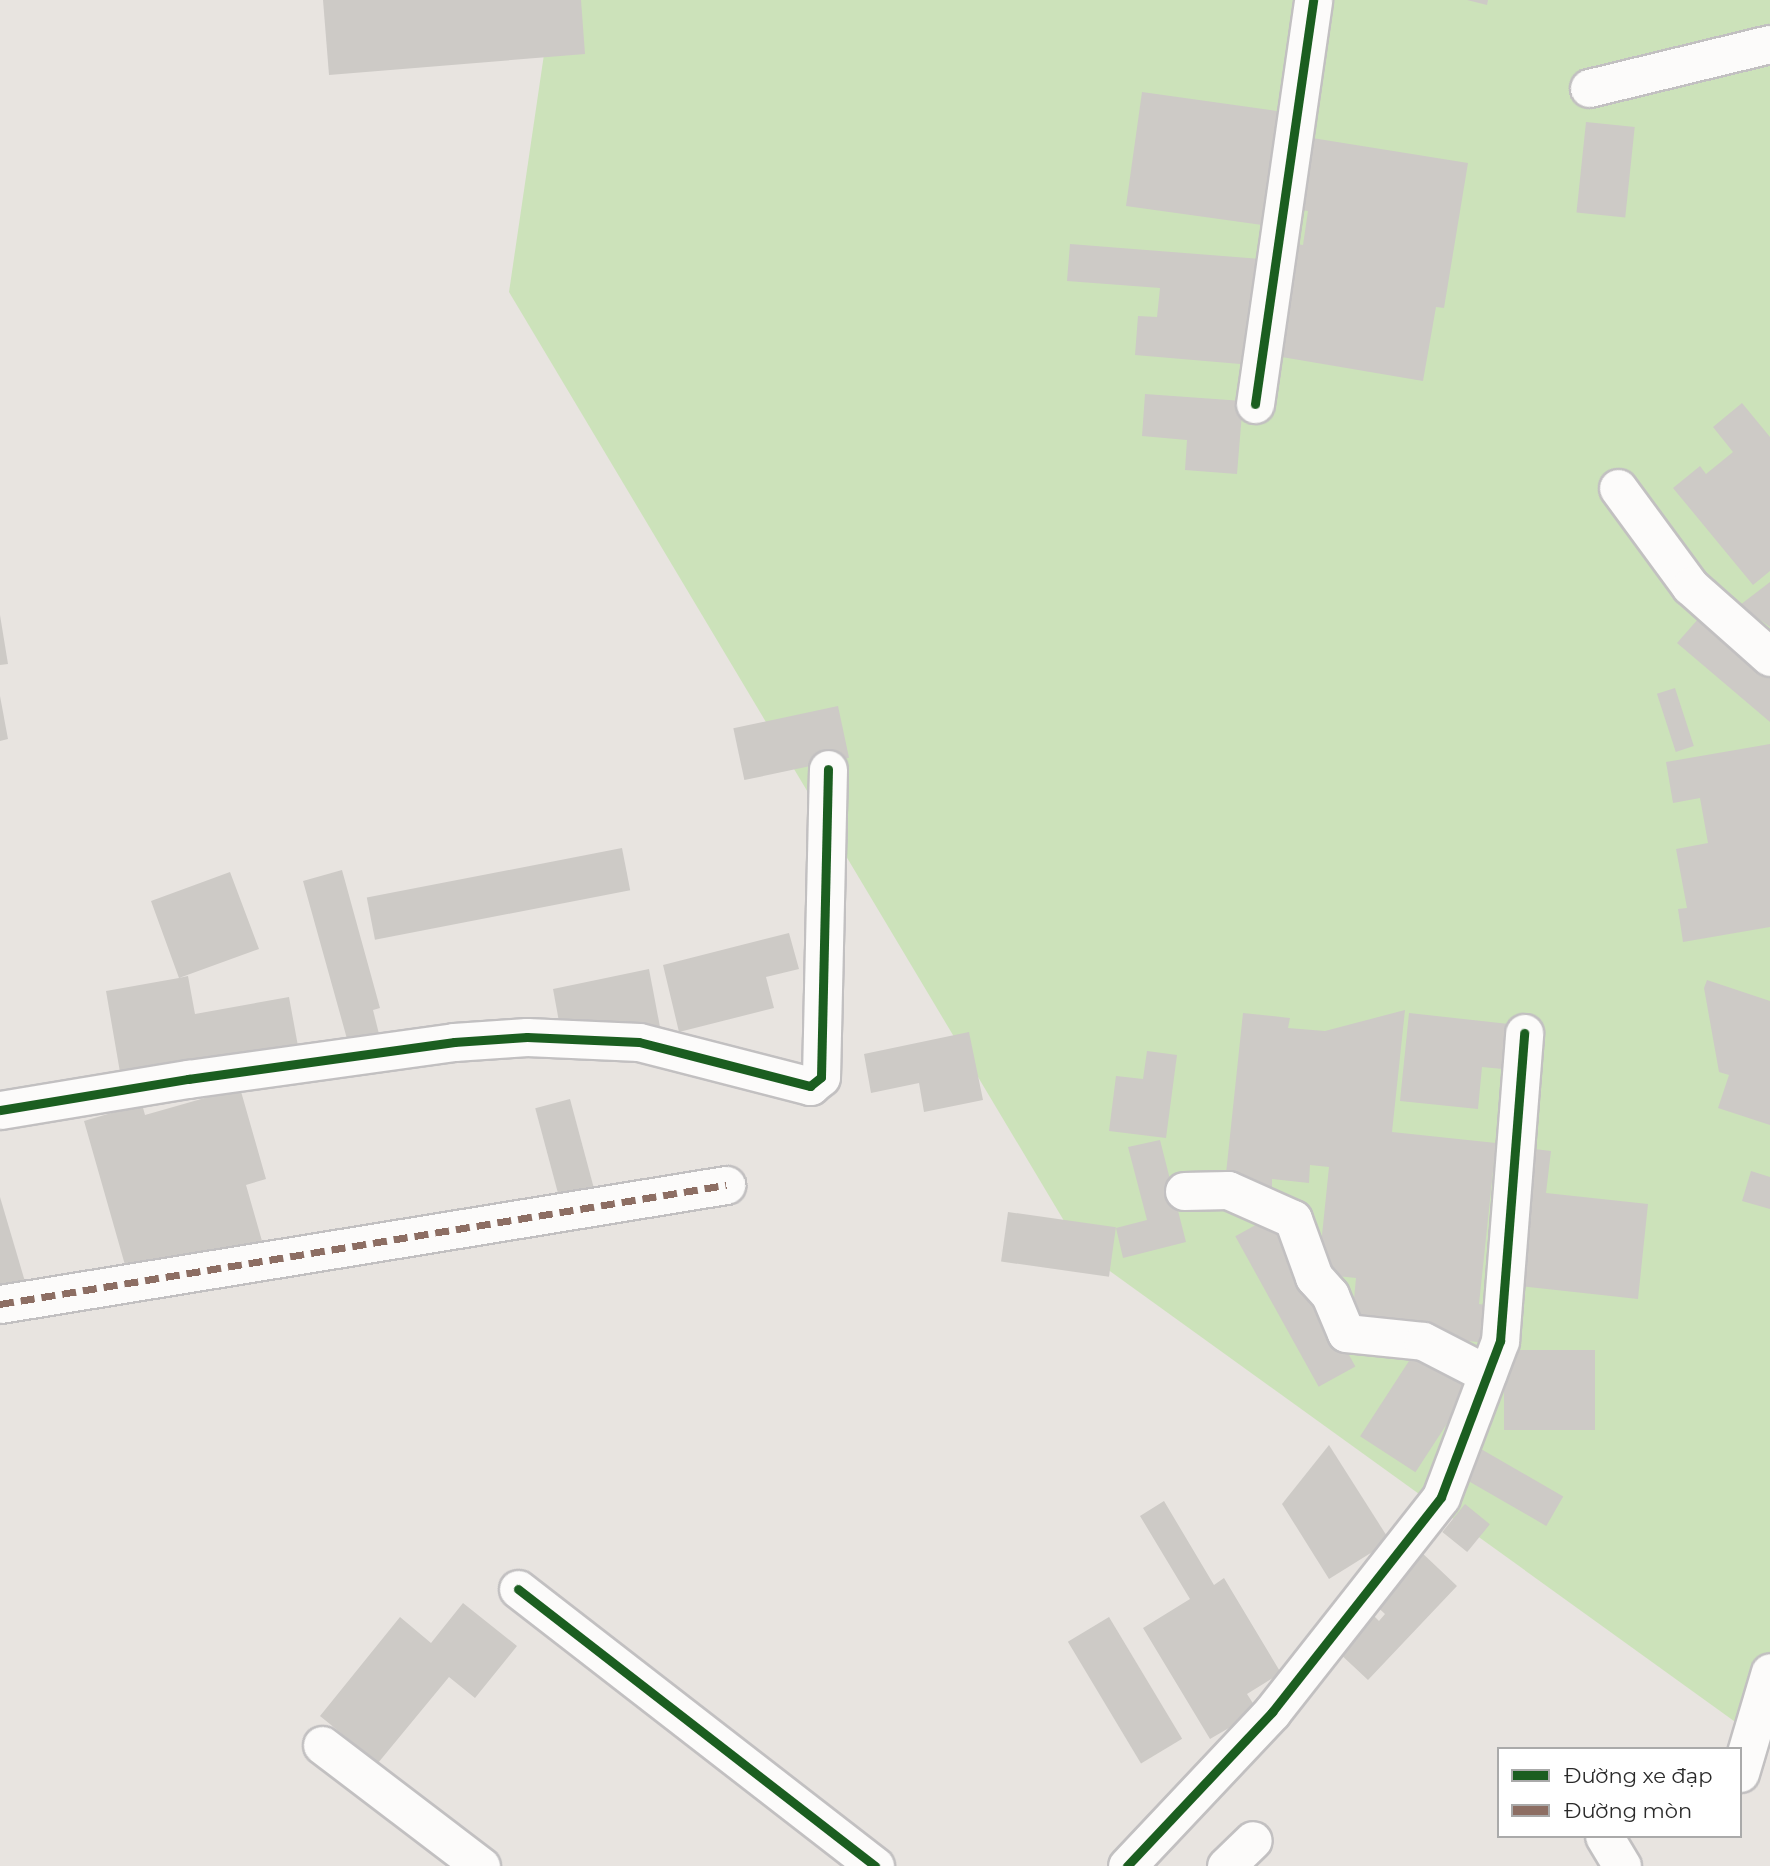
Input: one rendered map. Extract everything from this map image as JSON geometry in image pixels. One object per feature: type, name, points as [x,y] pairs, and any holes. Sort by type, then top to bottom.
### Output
[{"type":"street","points":[[1255,404],[1313,0]]},
{"type":"street","points":[[1589,88],[1770,44]]},
{"type":"street","points":[[1618,488],[1690,586],[1770,657]]},
{"type":"street","points":[[0,1110],[228,1073],[527,1037],[639,1042],[810,1086],[821,1077],[828,769]]},
{"type":"street","points":[[1127,1866],[1272,1712],[1441,1497],[1500,1341],[1524,1033]]},
{"type":"street","points":[[0,1304],[726,1185]]},
{"type":"street","points":[[1184,1191],[1227,1190],[1293,1219],[1314,1277],[1330,1295],[1346,1333],[1423,1340],[1487,1374]]},
{"type":"street","points":[[518,1589],[875,1866]]},
{"type":"street","points":[[1742,1766],[1770,1672]]},
{"type":"street","points":[[322,1745],[481,1866]]},
{"type":"street","points":[[1605,1838],[1622,1866]]},
{"type":"street","points":[[1226,1866],[1253,1840]]},
{"type":"green space","points":[[552,0],[1770,0],[1770,1747],[1082,1251],[509,292]]},
{"type":"building","points":[[323,0],[581,0],[585,54],[329,75]]},
{"type":"building","points":[[1467,0],[1488,0],[1487,5]]},
{"type":"building","points":[[1142,92],[1284,112],[1268,226],[1126,206]]},
{"type":"building","points":[[1586,122],[1635,127],[1625,218],[1576,213]]},
{"type":"building","points":[[1306,137],[1468,163],[1444,308],[1436,307],[1423,381],[1270,355],[1289,243],[1303,245],[1308,211],[1294,209]]},
{"type":"building","points":[[1070,244],[1261,259],[1252,365],[1135,355],[1138,316],[1157,317],[1160,288],[1067,281]]},
{"type":"building","points":[[1145,394],[1243,401],[1237,474],[1185,470],[1187,440],[1142,436]]},
{"type":"building","points":[[1742,403],[1770,437],[1770,571],[1753,585],[1673,488],[1700,466],[1706,474],[1733,452],[1713,427]]},
{"type":"building","points":[[1770,582],[1770,627],[1740,605]]},
{"type":"building","points":[[1706,610],[1770,664],[1770,722],[1677,643]]},
{"type":"building","points":[[0,615],[8,664],[0,665]]},
{"type":"building","points":[[1675,688],[1694,746],[1676,752],[1657,694]]},
{"type":"building","points":[[0,696],[8,739],[0,741]]},
{"type":"building","points":[[838,706],[849,758],[744,780],[733,728]]},
{"type":"building","points":[[1770,744],[1770,927],[1683,942],[1678,909],[1687,908],[1676,849],[1708,843],[1700,798],[1673,803],[1666,762]]},
{"type":"building","points":[[622,848],[630,890],[375,940],[367,898]]},
{"type":"building","points":[[342,870],[380,1008],[373,1010],[380,1038],[349,1046],[303,881]]},
{"type":"building","points":[[230,872],[259,949],[179,978],[151,901]]},
{"type":"building","points":[[789,933],[799,969],[766,977],[774,1008],[679,1032],[663,965]]},
{"type":"building","points":[[649,969],[660,1027],[560,1027],[553,989]]},
{"type":"building","points":[[188,976],[195,1014],[289,997],[298,1046],[121,1078],[106,991]]},
{"type":"building","points":[[1707,980],[1770,1001],[1770,1125],[1718,1108],[1729,1075],[1719,1072],[1704,988]]},
{"type":"building","points":[[1405,1010],[1392,1132],[1496,1143],[1479,1304],[1492,1306],[1488,1343],[1351,1330],[1356,1278],[1318,1274],[1329,1167],[1310,1165],[1309,1183],[1272,1179],[1272,1188],[1225,1183],[1243,1013],[1290,1018],[1288,1028],[1325,1031]]},
{"type":"building","points":[[1409,1013],[1518,1025],[1513,1070],[1482,1067],[1478,1109],[1400,1101]]},
{"type":"building","points":[[969,1032],[983,1100],[924,1112],[919,1083],[871,1093],[864,1054]]},
{"type":"building","points":[[1147,1051],[1177,1055],[1166,1138],[1109,1131],[1116,1076],[1143,1079]]},
{"type":"building","points":[[240,1088],[266,1179],[246,1185],[262,1241],[129,1279],[84,1121],[142,1104],[145,1115]]},
{"type":"building","points":[[570,1099],[597,1198],[562,1208],[535,1108]]},
{"type":"building","points":[[1160,1140],[1186,1242],[1123,1258],[1116,1228],[1147,1220],[1128,1147]]},
{"type":"building","points":[[1526,1148],[1551,1151],[1546,1193],[1648,1204],[1638,1299],[1511,1285]]},
{"type":"building","points":[[1751,1171],[1770,1177],[1770,1209],[1742,1201]]},
{"type":"building","points":[[0,1197],[26,1285],[0,1292]]},
{"type":"building","points":[[1008,1212],[1116,1227],[1109,1277],[1001,1262]]},
{"type":"building","points":[[1272,1216],[1355,1366],[1319,1387],[1235,1236]]},
{"type":"building","points":[[1420,1344],[1475,1380],[1415,1472],[1360,1436]]},
{"type":"building","points":[[1504,1350],[1595,1350],[1595,1430],[1504,1430]]},
{"type":"building","points":[[1329,1445],[1390,1541],[1329,1579],[1282,1504]]},
{"type":"building","points":[[1481,1449],[1563,1496],[1546,1526],[1464,1478]]},
{"type":"building","points":[[1164,1501],[1214,1585],[1224,1578],[1281,1673],[1247,1694],[1258,1711],[1210,1739],[1143,1628],[1190,1599],[1140,1516]]},
{"type":"building","points":[[1465,1504],[1490,1524],[1467,1552],[1442,1532]]},
{"type":"building","points":[[1419,1550],[1457,1586],[1368,1680],[1337,1651],[1372,1614],[1379,1621],[1385,1614],[1371,1601]]},
{"type":"building","points":[[463,1603],[517,1646],[475,1698],[449,1677],[378,1763],[320,1716],[400,1617],[431,1643]]},
{"type":"building","points":[[1109,1617],[1182,1739],[1141,1763],[1068,1642]]},
{"type":"marked path","points":[[0,1304],[726,1185]]},
{"type":"cycle path","points":[[1255,404],[1313,0]]},
{"type":"cycle path","points":[[0,1110],[188,1079],[454,1042],[527,1037],[639,1042],[810,1086],[821,1077],[828,769]]},
{"type":"cycle path","points":[[1127,1866],[1272,1712],[1441,1497],[1500,1341],[1524,1033]]},
{"type":"cycle path","points":[[518,1589],[875,1866]]}]
